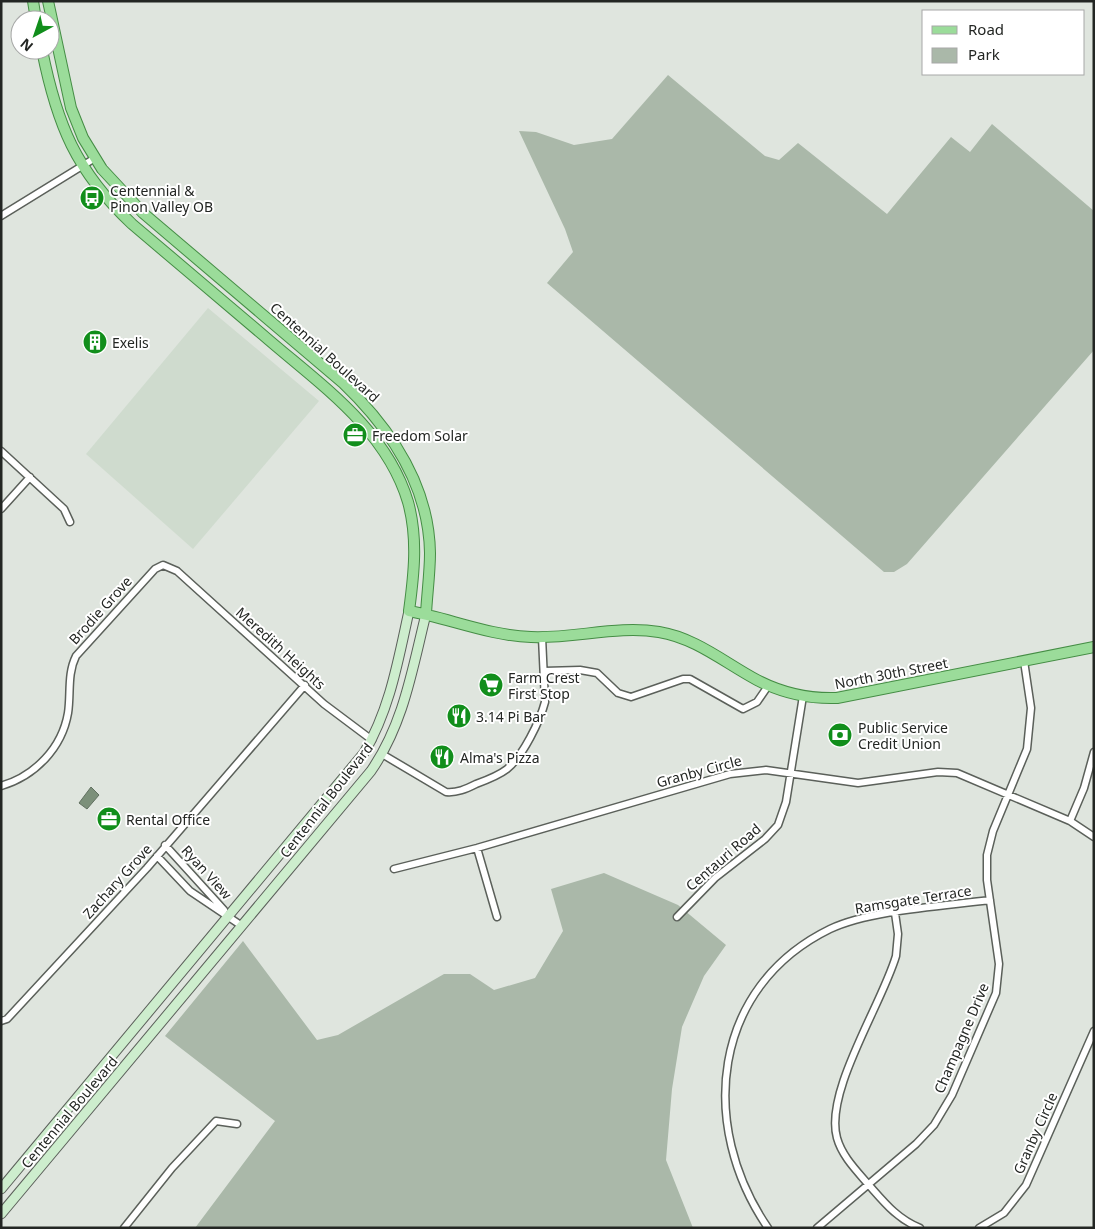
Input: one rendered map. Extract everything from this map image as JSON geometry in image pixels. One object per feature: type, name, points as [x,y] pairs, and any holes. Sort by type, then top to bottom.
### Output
[{"type":"main road","name":"Centennial Boulevard","points":[[1,1214],[358,788],[382,754],[403,707],[426,614],[430,553],[424,512],[408,466],[381,424],[341,382],[143,213],[111,180],[95,158],[83,138],[71,108],[48,1]]},
{"type":"main road","name":"Centennial Boulevard","points":[[1,1189],[345,778],[372,740],[388,703],[409,611],[415,570],[414,535],[407,501],[390,464],[368,429],[352,412],[132,224],[102,195],[82,165],[58,116],[44,60]]},
{"type":"main road","name":"North 30th Street","points":[[409,611],[518,636],[542,637],[629,630],[665,633],[698,644],[768,686],[803,696],[837,698],[1094,647]]},
{"type":"street","points":[[1,216],[95,158]]},
{"type":"street","points":[[1,452],[64,509],[70,522]]},
{"type":"street","points":[[1,509],[30,477]]},
{"type":"street","name":"Brodie Grove","points":[[1,786],[19,779],[39,766],[58,741],[68,713],[71,670],[76,656],[154,569],[163,565],[177,571]]},
{"type":"street","name":"Meredith Heights","points":[[177,571],[343,720],[372,740]]},
{"type":"street","points":[[382,754],[446,792],[455,793],[498,775],[518,757],[543,712],[545,702],[542,637]]},
{"type":"street","name":"Champagne Drive","points":[[817,1228],[916,1144],[937,1120],[952,1095],[992,1003],[999,975],[986,866],[989,843],[1021,768],[1030,736],[1031,708],[1024,661]]},
{"type":"street","points":[[544,671],[580,670],[598,673],[618,693],[632,697],[683,679],[690,679],[743,709],[757,702],[768,686]]},
{"type":"street","name":"Zachary Grove","points":[[1,1021],[7,1019],[157,856],[305,685]]},
{"type":"street","name":"Centauri Road","points":[[677,917],[723,870],[771,833],[783,815],[792,773],[803,696]]},
{"type":"street","points":[[1070,821],[1084,788],[1094,752]]},
{"type":"street","name":"Granby Circle","points":[[394,869],[477,848],[730,774],[755,770],[858,782],[949,772],[966,776],[1070,821],[1094,837]]},
{"type":"street","name":"Ryan View","points":[[166,845],[230,917]]},
{"type":"street","points":[[477,848],[497,917]]},
{"type":"street","name":"Ryan View","points":[[157,856],[190,891],[242,926]]},
{"type":"street","name":"Ramsgate Terrace","points":[[768,1228],[748,1192],[735,1161],[726,1124],[724,1090],[726,1069],[741,1017],[773,970],[800,947],[845,923],[895,913],[990,900]]},
{"type":"street","points":[[895,913],[898,945],[893,968],[840,1087],[834,1112],[836,1137],[840,1147],[868,1184],[895,1214],[920,1228]]},
{"type":"street","name":"Granby Circle","points":[[980,1228],[1004,1213],[1026,1185],[1094,1031]]},
{"type":"street","points":[[124,1228],[172,1168],[216,1121],[237,1124]]},
{"type":"shaded area","points":[[208,308],[319,401],[193,549],[86,454]]},
{"type":"shaded area","points":[[91,787],[99,795],[87,809],[79,803]]},
{"type":"green space","points":[[668,75],[765,156],[779,160],[798,143],[887,214],[951,137],[970,152],[992,124],[1094,211],[1094,350],[907,564],[894,572],[884,572],[547,283],[573,252],[565,229],[519,131],[536,132],[574,145],[612,139]]},
{"type":"green space","points":[[604,873],[678,905],[726,945],[704,976],[682,1027],[672,1089],[666,1160],[693,1228],[195,1228],[275,1121],[165,1036],[243,941],[317,1040],[338,1035],[444,974],[470,974],[494,990],[535,978],[563,931],[551,889]]},
{"type":"place","name":"Centennial & Pinon Valley OB","points":[[92,198]]},
{"type":"place","name":"Exelis","points":[[95,342]]},
{"type":"place","name":"Freedom Solar","points":[[355,435]]},
{"type":"place","name":"Farm Crest First Stop","points":[[491,685]]},
{"type":"place","name":"3.14 Pi Bar","points":[[459,716]]},
{"type":"place","name":"Public Service Credit Union","points":[[840,735]]},
{"type":"place","name":"Alma's Pizza","points":[[442,757]]},
{"type":"place","name":"Rental Office","points":[[109,819]]}]
